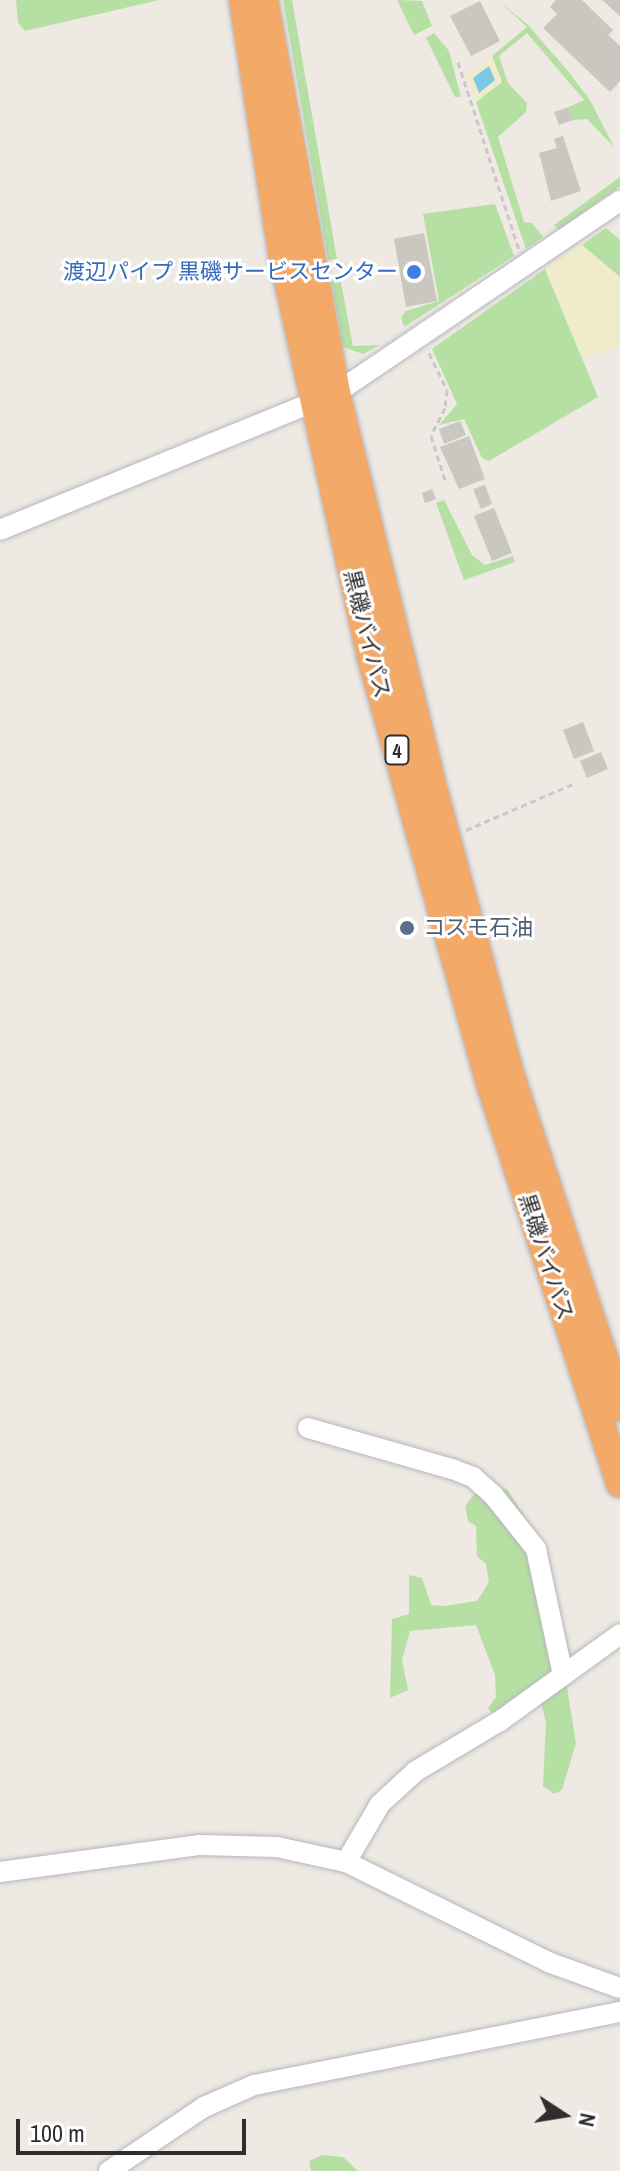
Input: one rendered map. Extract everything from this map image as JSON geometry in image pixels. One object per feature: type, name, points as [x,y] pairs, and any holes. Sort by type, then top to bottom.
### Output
[{"type":"highway","name":"黒磯バイパス","points":[[243,0],[283,257],[325,399],[510,1074],[620,1407]]},
{"type":"highway","name":"黒磯バイパス","points":[[264,0],[325,399],[371,657],[490,1083],[620,1483]]},
{"type":"street","points":[[0,530],[325,399],[422,339],[620,201]]},
{"type":"street","points":[[308,1428],[452,1469],[473,1477],[494,1496],[536,1549],[563,1675]]},
{"type":"street","points":[[346,1862],[380,1804],[416,1771],[500,1721],[620,1634]]},
{"type":"street","points":[[0,1872],[154,1849],[236,1843],[346,1862],[548,1962],[620,1988]]},
{"type":"street","points":[[109,2171],[204,2107],[254,2085],[620,2012]]},
{"type":"path","points":[[458,62],[525,269]]},
{"type":"path","points":[[422,339],[447,390],[445,408],[431,436],[445,480]]},
{"type":"path","points":[[446,838],[573,784]]},
{"type":"green space","points":[[16,0],[159,0],[25,31],[18,23]]},
{"type":"green space","points":[[283,0],[292,0],[337,259],[328,260]]},
{"type":"green space","points":[[397,0],[422,1],[432,26],[414,35]]},
{"type":"green space","points":[[498,0],[529,26],[567,70],[590,100],[614,147],[587,119],[573,120],[569,107],[584,100],[527,33],[499,56],[508,83],[527,103],[526,112],[498,137],[524,222],[532,223],[543,237],[526,249],[476,102],[502,82],[492,56],[527,27]]},
{"type":"green space","points":[[434,33],[449,51],[461,97],[455,97],[426,38]]},
{"type":"green space","points":[[620,177],[620,186],[559,230],[554,225]]},
{"type":"green space","points":[[495,204],[514,256],[404,327],[401,317],[406,311],[439,301],[423,214]]},
{"type":"green space","points":[[606,228],[620,240],[620,277],[582,245]]},
{"type":"green space","points":[[545,269],[598,397],[489,461],[482,458],[464,419],[439,425],[457,404],[432,349]]},
{"type":"green space","points":[[340,278],[353,346],[380,345],[363,354],[343,347],[331,279]]},
{"type":"green space","points":[[444,500],[472,555],[485,565],[513,556],[515,562],[464,580],[436,503]]},
{"type":"green space","points":[[494,1486],[507,1489],[546,1550],[570,1655],[567,1687],[576,1743],[562,1790],[554,1794],[543,1786],[546,1723],[538,1690],[494,1715],[488,1708],[496,1697],[495,1675],[476,1625],[410,1631],[402,1660],[408,1690],[390,1698],[392,1619],[409,1614],[409,1575],[422,1578],[431,1605],[477,1601],[489,1582],[486,1564],[477,1556],[476,1526],[468,1521],[465,1506],[477,1491]]},
{"type":"green space","points":[[322,2155],[343,2157],[358,2171],[311,2171],[309,2161]]},
{"type":"sand","points":[[492,56],[502,82],[476,102],[466,76]]},
{"type":"sand","points":[[582,245],[620,277],[620,347],[582,358],[545,269]]},
{"type":"water","points":[[489,66],[495,80],[479,93],[473,78]]},
{"type":"building","points":[[556,0],[582,0],[613,30],[608,35],[620,46],[620,81],[610,92],[543,28],[557,14],[550,7]]},
{"type":"building","points":[[602,0],[620,0],[620,16]]},
{"type":"building","points":[[480,1],[500,41],[471,56],[450,16]]},
{"type":"building","points":[[569,107],[573,120],[559,125],[554,112]]},
{"type":"building","points":[[563,136],[581,191],[551,201],[539,153],[557,148],[554,139]]},
{"type":"building","points":[[424,233],[437,301],[406,307],[394,239]]},
{"type":"building","points":[[460,421],[466,435],[444,444],[439,429]]},
{"type":"building","points":[[469,436],[485,479],[459,489],[440,447]]},
{"type":"building","points":[[485,485],[492,504],[481,509],[473,489]]},
{"type":"building","points":[[432,489],[436,499],[425,503],[422,493]]},
{"type":"building","points":[[494,508],[512,553],[492,561],[474,516]]},
{"type":"building","points":[[583,722],[594,751],[574,759],[563,730]]},
{"type":"building","points":[[601,752],[608,769],[587,778],[580,761]]},
{"type":"place","name":"渡辺パイプ 黒磯サービスセンター","points":[[414,272]]},
{"type":"place","name":"コスモ石油","points":[[407,928]]}]
